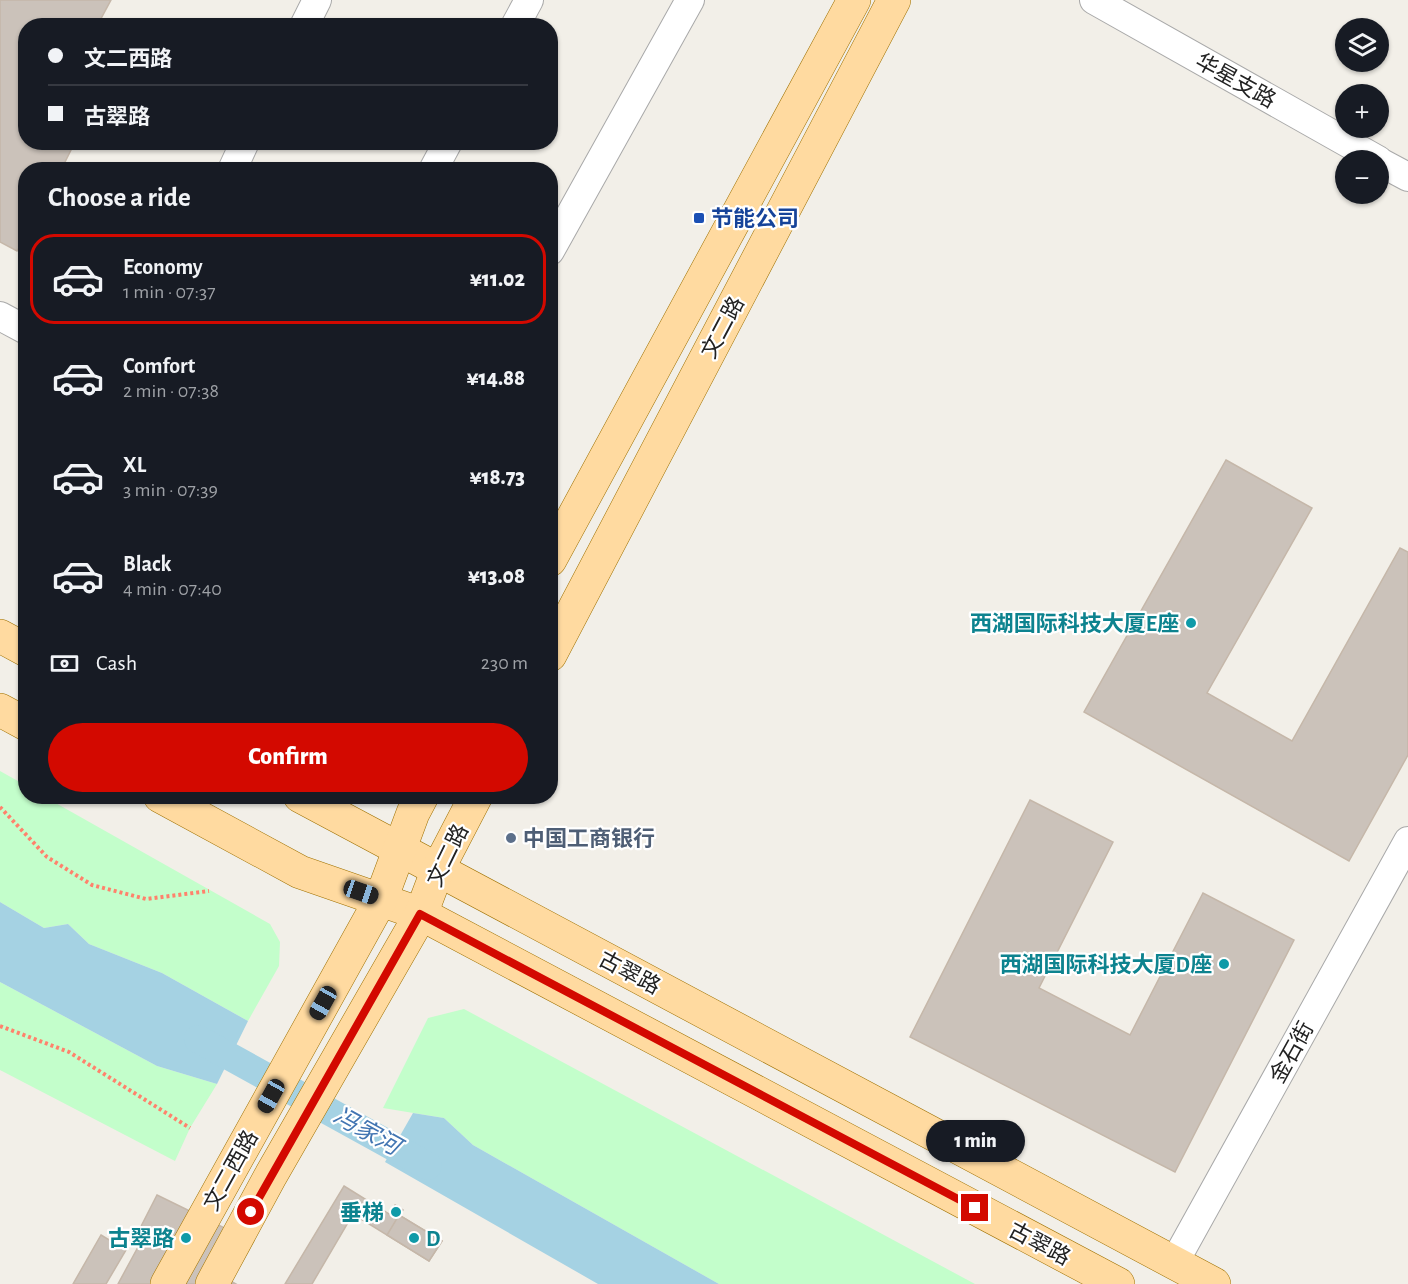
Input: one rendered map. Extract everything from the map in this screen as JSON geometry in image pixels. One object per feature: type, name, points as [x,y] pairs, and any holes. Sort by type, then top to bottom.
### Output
[{"type":"main road","name":"文二路","points":[[558,545],[854,0]]},
{"type":"main road","name":"文二路","points":[[558,640],[894,0]]},
{"type":"main road","points":[[0,636],[18,646]]},
{"type":"main road","points":[[0,710],[18,720]]},
{"type":"main road","name":"古翠路","points":[[175,804],[300,872],[420,914],[1118,1284]]},
{"type":"main road","name":"古翠路","points":[[315,804],[1214,1284]]},
{"type":"main road","name":"文二路","points":[[381,899],[418,804]]},
{"type":"main road","name":"文二路","points":[[420,914],[438,869],[472,804]]},
{"type":"main road","name":"文二西路","points":[[167,1284],[381,899]]},
{"type":"main road","name":"文二西路","points":[[212,1284],[270,1175],[420,914]]},
{"type":"street","points":[[308,18],[317,0]]},
{"type":"street","points":[[519,18],[529,0]]},
{"type":"street","points":[[558,237],[690,0]]},
{"type":"street","name":"华星支路","points":[[1094,0],[1359,150]]},
{"type":"street","name":"华星支路","points":[[1389,167],[1408,177]]},
{"type":"street","points":[[0,316],[18,326]]},
{"type":"street","name":"金石街","points":[[1174,1263],[1408,841]]},
{"type":"path","points":[[0,807],[47,857],[92,885],[146,899],[209,891]]},
{"type":"path","points":[[0,1026],[69,1052],[190,1128]]},
{"type":"green space","points":[[0,771],[18,781],[18,804],[57,804],[270,924],[280,942],[279,966],[248,1021],[162,973],[89,944],[68,924],[44,928],[0,902]]},
{"type":"green space","points":[[0,982],[157,1066],[217,1084],[190,1128],[175,1161],[0,1070]]},
{"type":"green space","points":[[464,1009],[975,1284],[719,1284],[473,1145],[444,1118],[383,1108],[428,1018]]},
{"type":"water","points":[[0,902],[44,928],[68,924],[89,944],[162,973],[248,1021],[217,1084],[157,1066],[0,982]]},
{"type":"water","points":[[413,1113],[444,1118],[473,1145],[719,1284],[598,1284],[385,1162]]},
{"type":"building","points":[[0,0],[111,0],[101,18],[18,18],[18,150],[71,150],[65,162],[18,162],[18,249],[17,251],[0,242]]},
{"type":"building","name":"西湖国际科技大厦E座","points":[[1226,460],[1312,508],[1207,693],[1292,741],[1400,548],[1408,552],[1408,755],[1349,861],[1084,712]]},
{"type":"building","name":"西湖国际科技大厦D座","points":[[1030,800],[1113,842],[1039,988],[1130,1035],[1203,893],[1294,940],[1175,1172],[910,1037]]},
{"type":"building","points":[[344,1186],[397,1219],[399,1215],[442,1241],[429,1261],[353,1214],[312,1284],[285,1284]]},
{"type":"building","name":"古翠路","points":[[157,1195],[239,1235],[218,1274],[236,1284],[118,1284],[138,1247],[133,1242]]},
{"type":"building","name":"垂梯","points":[[395,1205],[403,1210],[397,1219],[390,1214]]},
{"type":"building","name":"D","points":[[399,1215],[442,1241],[429,1261],[387,1235]]},
{"type":"building","name":"古翠路","points":[[101,1235],[126,1250],[106,1284],[73,1284]]},
{"type":"waterway","name":"冯家河","points":[[198,1039],[428,1166]]},
{"type":"place","name":"节能公司","points":[[699,218]]},
{"type":"place","name":"西湖国际科技大厦E座","points":[[1191,623]]},
{"type":"place","name":"中国工商银行","points":[[511,838]]},
{"type":"place","name":"西湖国际科技大厦D座","points":[[1224,964]]},
{"type":"place","name":"垂梯","points":[[396,1212]]},
{"type":"place","name":"古翠路","points":[[186,1238]]},
{"type":"place","name":"D","points":[[414,1238]]},
{"type":"route","points":[[251,1212],[420,914],[975,1208]]}]
